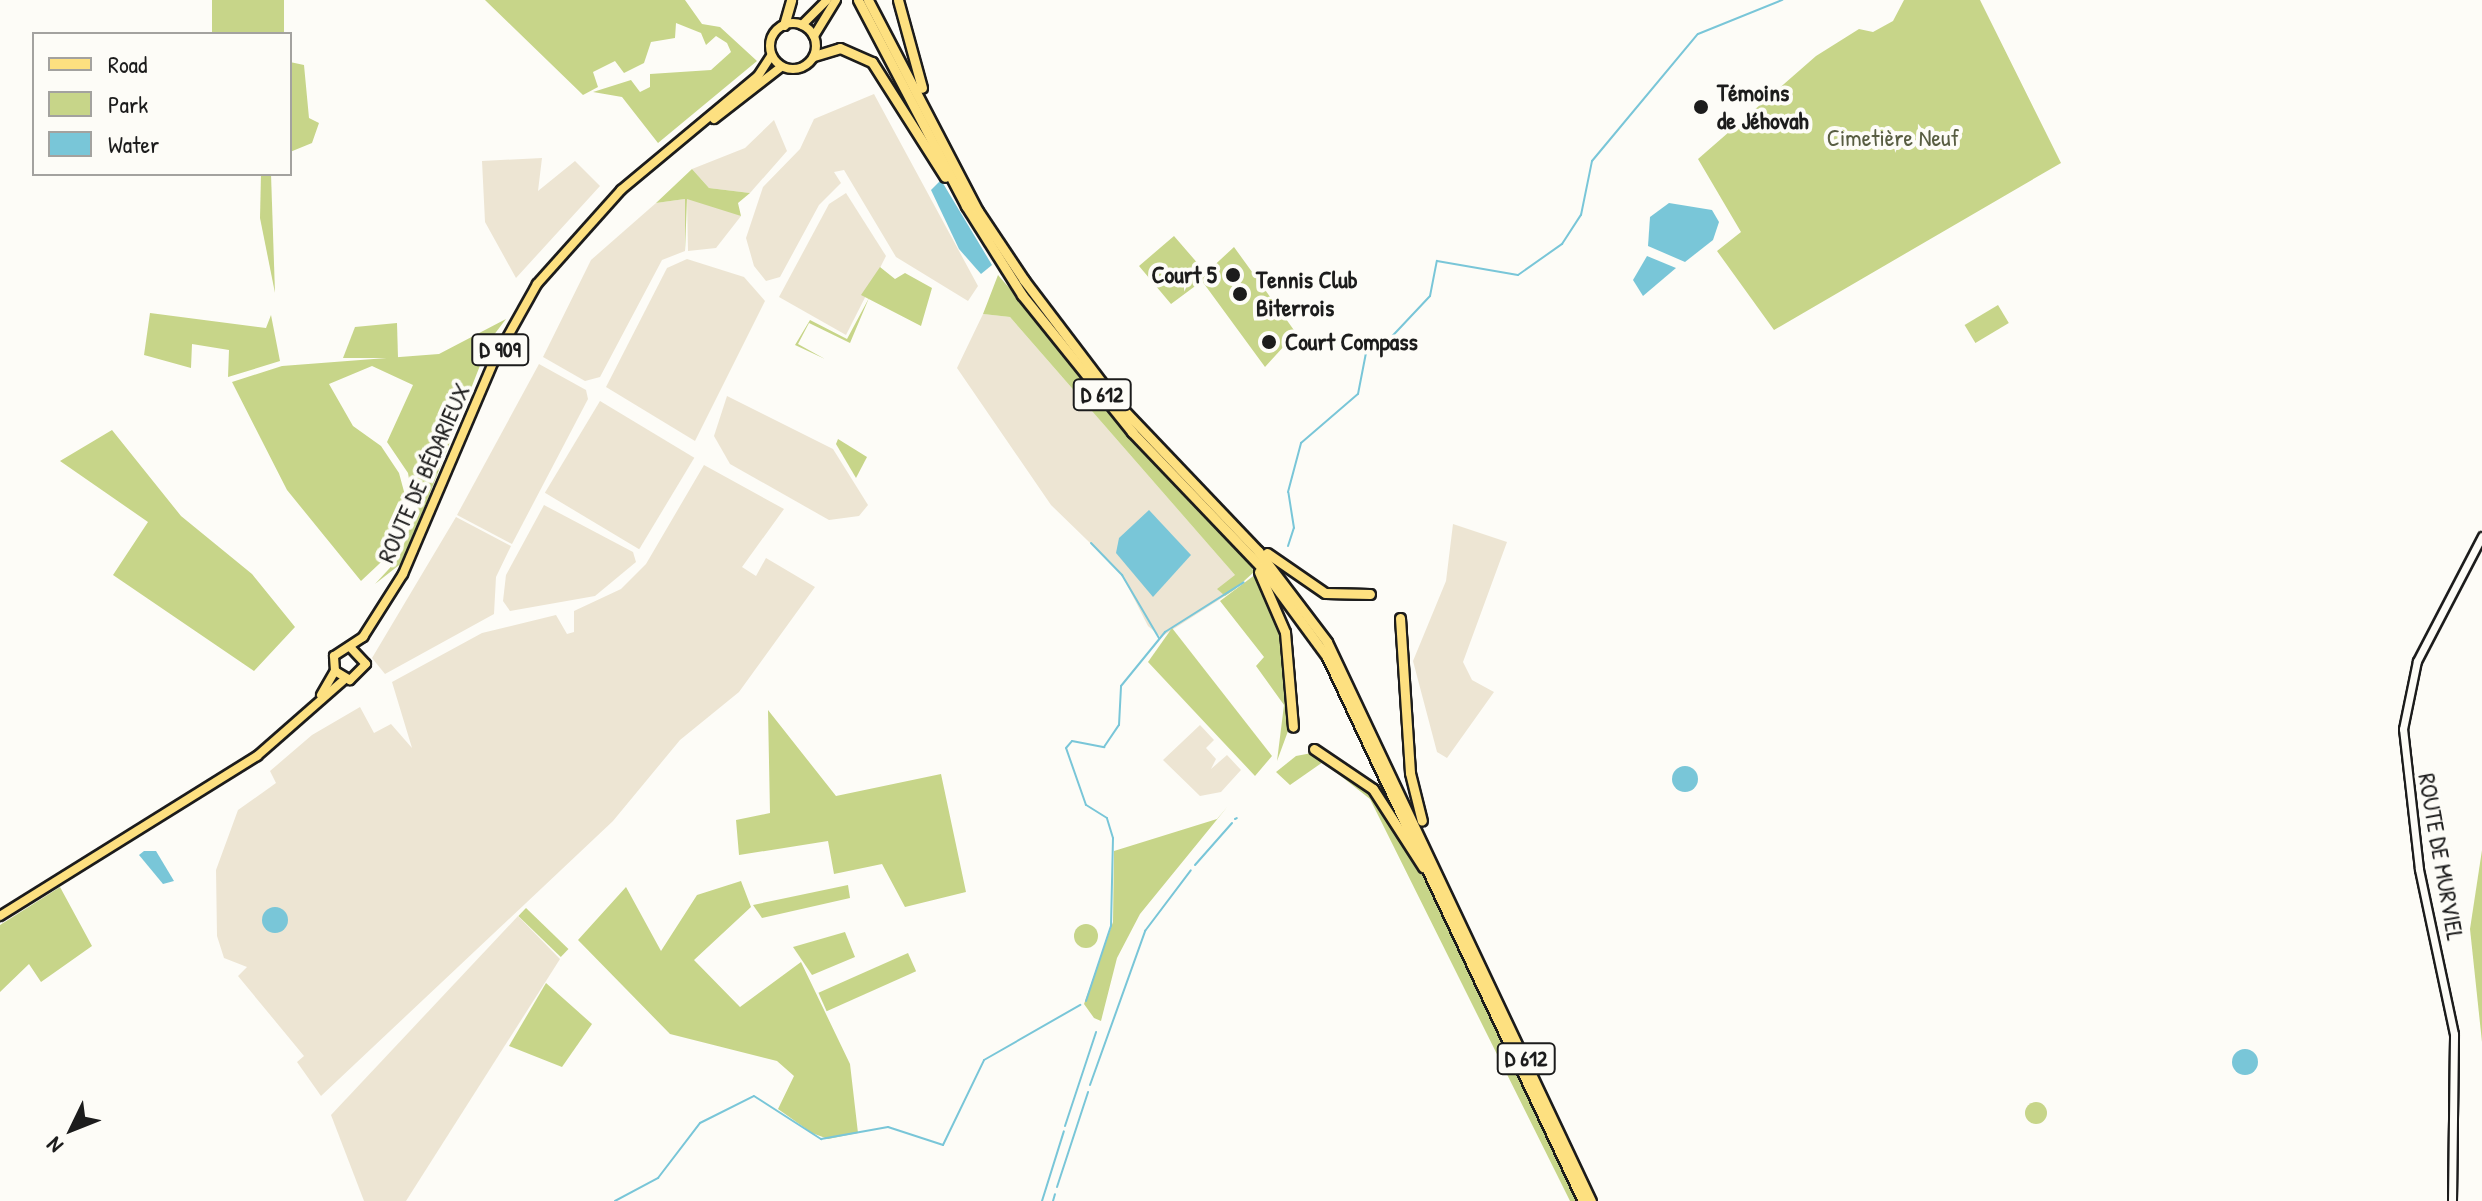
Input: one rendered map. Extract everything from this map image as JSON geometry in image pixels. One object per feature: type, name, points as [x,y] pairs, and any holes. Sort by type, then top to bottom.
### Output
[{"type":"highway","points":[[784,25],[791,0]]},
{"type":"highway","name":"D 612","points":[[858,0],[1003,261],[1127,426],[1220,522],[1290,602],[1336,666]]},
{"type":"highway","name":"D 612","points":[[868,0],[1003,261],[1113,397],[1285,583],[1336,666],[1457,910],[1591,1201]]},
{"type":"highway","points":[[898,0],[942,140]]},
{"type":"highway","points":[[814,56],[849,49],[885,75],[1003,261]]},
{"type":"highway","points":[[1203,494],[1303,583],[1341,597],[1370,594]]},
{"type":"highway","points":[[1220,522],[1279,610],[1296,694],[1293,727]]},
{"type":"highway","points":[[1400,618],[1413,792],[1457,910]]},
{"type":"highway","name":"D 612","points":[[1348,686],[1583,1201]]},
{"type":"highway","points":[[1314,749],[1382,799],[1458,930]]},
{"type":"main road","points":[[802,25],[827,0]]},
{"type":"main road","points":[[814,36],[802,25],[784,25],[772,36],[771,56],[781,67],[801,68],[814,56],[814,36],[836,0]]},
{"type":"main road","name":"ROUTE DE BÉDARIEUX","points":[[695,129],[771,56]]},
{"type":"main road","name":"ROUTE DE BÉDARIEUX","points":[[362,653],[537,284],[621,190],[695,129],[781,67]]},
{"type":"main road","name":"ROUTE DE MURVIEL","points":[[2452,1201],[2454,1034],[2419,869],[2403,729],[2417,661],[2482,536]]},
{"type":"main road","name":"ROUTE DE BÉDARIEUX","points":[[350,647],[375,620]]},
{"type":"main road","points":[[0,916],[257,756],[345,679],[362,673],[362,653],[350,647],[337,652],[335,671],[313,706]]},
{"type":"main road","points":[[335,671],[345,679]]},
{"type":"shaded area","points":[[874,94],[978,286],[968,301],[896,257],[844,170],[834,172],[841,183],[819,205],[780,277],[766,281],[754,266],[746,238],[763,187],[800,149],[814,119]]},
{"type":"shaded area","points":[[774,120],[787,151],[750,193],[709,188],[692,169],[745,148]]},
{"type":"shaded area","points":[[542,158],[538,191],[575,161],[600,186],[516,278],[485,222],[482,161]]},
{"type":"shaded area","points":[[846,193],[886,256],[846,335],[779,297],[829,204]]},
{"type":"shaded area","points":[[704,198],[741,216],[716,248],[688,251],[687,199]]},
{"type":"shaded area","points":[[685,199],[685,251],[662,260],[600,377],[585,381],[543,357],[591,260],[656,203]]},
{"type":"shaded area","points":[[687,259],[744,277],[765,301],[695,441],[606,387],[667,268]]},
{"type":"shaded area","points":[[983,314],[1010,317],[1236,576],[1218,589],[1225,596],[1161,637],[1148,626],[1121,573],[1051,505],[957,368]]},
{"type":"shaded area","points":[[539,364],[586,390],[588,399],[512,544],[457,515]]},
{"type":"shaded area","points":[[727,396],[833,449],[868,505],[859,516],[829,520],[730,464],[714,436]]},
{"type":"shaded area","points":[[600,401],[694,458],[639,549],[545,493]]},
{"type":"shaded area","points":[[704,465],[784,509],[742,567],[756,576],[766,558],[815,587],[739,692],[680,740],[613,821],[321,1096],[297,1062],[304,1056],[238,976],[247,967],[224,958],[217,936],[216,870],[238,810],[276,783],[270,771],[312,735],[360,707],[374,733],[391,724],[412,748],[392,682],[482,633],[556,615],[567,634],[574,632],[574,611],[621,589],[646,564]]},
{"type":"shaded area","points":[[544,505],[633,552],[636,562],[595,596],[510,611],[503,601],[506,575]]},
{"type":"shaded area","points":[[456,517],[511,546],[496,577],[494,614],[385,674],[372,658]]},
{"type":"shaded area","points":[[1453,524],[1507,542],[1463,662],[1472,680],[1494,692],[1447,758],[1437,752],[1413,661],[1446,581]]},
{"type":"shaded area","points":[[1200,725],[1214,740],[1206,748],[1216,759],[1211,769],[1227,755],[1241,770],[1221,792],[1200,796],[1163,760]]},
{"type":"shaded area","points":[[518,916],[560,959],[406,1201],[364,1201],[331,1115]]},
{"type":"green space","points":[[212,0],[284,0],[284,32],[212,32]]},
{"type":"green space","points":[[485,0],[685,0],[702,24],[720,27],[757,61],[658,143],[622,97],[593,92],[631,80],[640,92],[650,87],[650,74],[711,70],[731,52],[727,43],[716,36],[706,45],[701,33],[676,23],[675,38],[651,42],[644,63],[624,73],[615,61],[593,72],[598,87],[583,95]]},
{"type":"green space","name":"Cimetière Neuf","points":[[1904,0],[1980,0],[2061,163],[1774,330],[1717,251],[1741,232],[1698,159],[1816,56],[1859,29],[1873,32],[1893,21]]},
{"type":"green space","points":[[292,62],[304,65],[309,118],[319,123],[312,143],[292,151]]},
{"type":"green space","points":[[692,169],[709,188],[750,193],[738,203],[741,216],[687,199],[685,251],[685,199],[656,203]]},
{"type":"green space","points":[[261,176],[271,176],[275,293],[260,218]]},
{"type":"green space","name":"Tennis Club Biterrois","points":[[1174,236],[1206,273],[1234,247],[1296,333],[1265,367],[1202,281],[1171,304],[1139,266]]},
{"type":"green space","points":[[880,267],[895,279],[905,273],[932,288],[921,326],[861,295]]},
{"type":"green space","points":[[998,275],[1251,566],[1254,572],[1234,590],[1225,596],[1217,589],[1235,575],[1010,317],[983,314]]},
{"type":"green space","points":[[869,298],[850,343],[809,323],[798,344],[825,359],[795,345],[810,320],[847,339]]},
{"type":"green space","points":[[1998,305],[2009,323],[1975,343],[1965,325]]},
{"type":"green space","points":[[150,313],[266,328],[271,315],[280,361],[228,377],[229,350],[192,344],[191,368],[144,355]]},
{"type":"green space","points":[[506,319],[490,340],[403,562],[375,584],[399,558],[415,513],[408,473],[387,442],[413,385],[372,366],[329,384],[353,426],[381,446],[399,473],[406,499],[395,549],[361,581],[287,490],[232,382],[282,366],[439,354]]},
{"type":"green space","points":[[397,323],[398,358],[343,358],[355,327]]},
{"type":"green space","points":[[112,430],[181,516],[252,574],[295,627],[254,671],[113,575],[148,522],[60,461]]},
{"type":"green space","points":[[838,439],[867,457],[856,478],[836,444]]},
{"type":"green space","points":[[1256,574],[1285,649],[1291,723],[1277,761],[1284,705],[1256,666],[1264,657],[1220,601]]},
{"type":"green space","points":[[1172,628],[1272,756],[1255,776],[1148,662]]},
{"type":"green space","points":[[768,710],[836,796],[941,774],[966,892],[905,907],[882,864],[834,874],[828,841],[739,855],[736,820],[770,813]]},
{"type":"green space","points":[[1317,752],[1373,791],[1413,852],[1580,1201],[1570,1201],[1370,799],[1323,762],[1290,785],[1276,772],[1296,756]]},
{"type":"green space","points":[[1228,806],[1140,914],[1117,958],[1101,1021],[1094,1018],[1084,1004],[1113,922],[1114,851],[1217,819]]},
{"type":"green space","points":[[2482,850],[2482,1042],[2470,929]]},
{"type":"green space","points":[[741,881],[751,907],[694,960],[740,1007],[801,962],[850,1064],[858,1133],[828,1139],[812,1133],[778,1109],[794,1076],[777,1061],[670,1034],[578,940],[626,887],[661,951],[697,895]]},
{"type":"green space","points":[[848,885],[850,898],[762,918],[753,905]]},
{"type":"green space","points":[[60,887],[92,946],[41,982],[29,964],[0,992],[0,925]]},
{"type":"green space","points":[[526,908],[568,949],[561,957],[518,916]]},
{"type":"green space","points":[[1086,924],[1094,928],[1098,936],[1094,944],[1086,948],[1078,944],[1074,936],[1078,928]]},
{"type":"green space","points":[[845,932],[855,957],[812,975],[793,947]]},
{"type":"green space","points":[[908,953],[916,971],[827,1011],[818,993]]},
{"type":"green space","points":[[546,983],[592,1024],[562,1067],[509,1046]]},
{"type":"green space","points":[[2036,1102],[2044,1105],[2047,1113],[2044,1121],[2036,1124],[2028,1121],[2025,1113],[2028,1105]]},
{"type":"water","points":[[941,180],[992,265],[981,274],[959,249],[931,190]]},
{"type":"water","points":[[1669,203],[1712,210],[1719,222],[1713,240],[1685,262],[1648,246],[1650,217]]},
{"type":"water","points":[[1647,256],[1676,268],[1643,296],[1633,280]]},
{"type":"water","points":[[1149,510],[1191,555],[1153,597],[1116,553],[1119,538]]},
{"type":"water","points":[[1685,766],[1694,770],[1698,779],[1694,788],[1685,792],[1676,788],[1672,779],[1676,770]]},
{"type":"water","points":[[144,851],[156,851],[174,881],[163,884],[139,855]]},
{"type":"water","points":[[275,907],[284,911],[288,920],[284,929],[275,933],[266,929],[262,920],[266,911]]},
{"type":"water","points":[[2245,1049],[2254,1053],[2258,1062],[2254,1071],[2245,1075],[2236,1071],[2232,1062],[2236,1053]]},
{"type":"waterway","points":[[1288,546],[1294,528],[1288,492],[1301,443],[1358,394],[1366,353],[1382,347],[1430,296],[1437,261],[1518,275],[1562,244],[1581,215],[1592,161],[1698,34],[1782,0]]},
{"type":"waterway","points":[[1091,543],[1122,575],[1159,638]]},
{"type":"waterway","points":[[1086,1001],[1111,926],[1113,838],[1107,818],[1086,805],[1066,748],[1072,741],[1104,747],[1119,725],[1121,686],[1165,632],[1244,582]]},
{"type":"waterway","points":[[1195,865],[1232,823]]},
{"type":"waterway","points":[[1090,1085],[1145,931],[1191,870]]},
{"type":"waterway","points":[[615,1201],[658,1178],[700,1123],[754,1096],[821,1139],[888,1127],[943,1145],[984,1060],[1080,1005]]},
{"type":"waterway","points":[[1065,1126],[1096,1032]]},
{"type":"waterway","points":[[1057,1187],[1088,1092]]},
{"type":"waterway","points":[[1042,1201],[1064,1131]]},
{"type":"waterway","points":[[1053,1201],[1055,1194]]},
{"type":"place","name":"Témoins de Jéhovah","points":[[1701,107]]},
{"type":"place","name":"Court 5","points":[[1233,275]]},
{"type":"place","name":"Tennis Club Biterrois","points":[[1240,294]]},
{"type":"place","name":"Court Compass","points":[[1269,342]]}]
